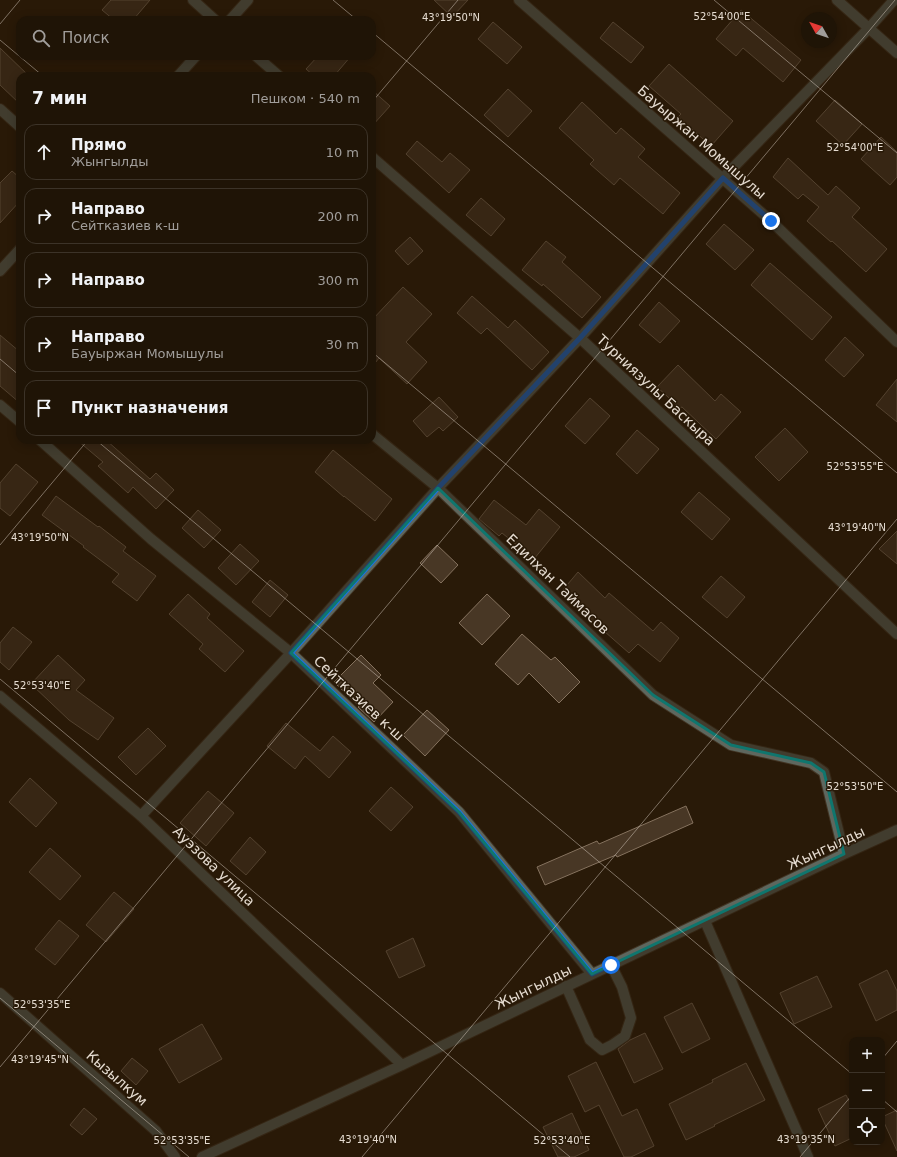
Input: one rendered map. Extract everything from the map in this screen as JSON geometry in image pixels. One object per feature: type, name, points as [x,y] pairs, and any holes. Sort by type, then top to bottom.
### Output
[{"type":"street","points":[[193,0],[211,16]]},
{"type":"street","points":[[234,16],[248,0]]},
{"type":"street","name":"Бауыржан Момышулы","points":[[519,0],[771,221],[897,342]]},
{"type":"street","points":[[837,0],[897,53]]},
{"type":"street","points":[[141,816],[291,653],[438,488],[580,338],[723,178],[869,28],[894,0]]},
{"type":"street","points":[[182,72],[192,60]]},
{"type":"street","points":[[261,60],[274,72]]},
{"type":"street","points":[[0,109],[16,123]]},
{"type":"street","name":"Турниязулы Баскыра","points":[[376,160],[580,338],[897,634]]},
{"type":"street","points":[[0,271],[16,253]]},
{"type":"street","points":[[0,404],[16,418]]},
{"type":"street","name":"Едилхан Таймасов","points":[[376,437],[438,488],[653,695],[731,745],[811,763],[824,772],[844,854]]},
{"type":"street","name":"Сейтказиев к-ш","points":[[44,444],[151,539],[291,653],[459,812],[592,974]]},
{"type":"street","name":"Ауэзова улица","points":[[0,696],[141,816],[402,1065]]},
{"type":"street","name":"Жынгылды","points":[[202,1157],[402,1065],[897,830]]},
{"type":"street","points":[[705,921],[808,1157]]},
{"type":"street","points":[[566,986],[590,1040],[602,1050],[625,1036],[631,1018],[622,986],[611,965]]},
{"type":"street","name":"Кызылкум","points":[[0,993],[156,1131],[175,1157]]},
{"type":"highlighted area","points":[[438,488],[653,695],[731,745],[811,763],[824,772],[844,854],[592,974],[459,812],[291,653]]},
{"type":"building","points":[[111,0],[150,0],[136,16],[109,16],[102,10]]},
{"type":"building","points":[[434,0],[468,0],[452,17]]},
{"type":"building","points":[[741,10],[801,60],[783,82],[743,48],[736,56],[716,39]]},
{"type":"building","points":[[493,22],[522,47],[507,64],[478,39]]},
{"type":"building","points":[[613,22],[644,47],[631,63],[600,38]]},
{"type":"building","points":[[0,48],[25,72],[16,72],[16,100],[0,85]]},
{"type":"building","points":[[314,60],[348,60],[337,72],[309,72],[306,69]]},
{"type":"building","points":[[669,64],[733,121],[711,146],[678,117],[681,114],[649,86]]},
{"type":"building","points":[[508,89],[532,111],[508,137],[484,115]]},
{"type":"building","points":[[376,94],[390,106],[376,122]]},
{"type":"building","points":[[835,100],[862,124],[843,145],[816,121]]},
{"type":"building","points":[[582,102],[616,134],[621,128],[645,149],[638,157],[680,193],[663,214],[620,178],[614,185],[590,164],[594,160],[559,128]]},
{"type":"building","points":[[881,137],[897,152],[897,177],[890,185],[861,159]]},
{"type":"building","points":[[417,141],[442,162],[450,153],[470,170],[449,193],[406,154]]},
{"type":"building","points":[[788,158],[828,195],[836,186],[860,208],[852,217],[887,249],[866,272],[832,241],[831,242],[807,221],[819,207],[803,194],[798,199],[773,177]]},
{"type":"building","points":[[12,171],[16,174],[16,205],[0,223],[0,183]]},
{"type":"building","points":[[481,198],[505,219],[491,236],[466,215]]},
{"type":"building","points":[[724,224],[754,250],[735,270],[706,244]]},
{"type":"building","points":[[410,237],[423,251],[408,265],[395,251]]},
{"type":"building","points":[[546,241],[566,257],[562,262],[601,297],[582,318],[543,284],[542,286],[522,270]]},
{"type":"building","points":[[770,263],[832,317],[812,340],[751,285]]},
{"type":"building","points":[[403,287],[432,314],[406,342],[427,362],[407,384],[379,358],[376,362],[376,316]]},
{"type":"building","points":[[472,296],[508,328],[515,320],[549,352],[532,370],[487,328],[481,334],[457,313]]},
{"type":"building","points":[[659,302],[680,321],[660,343],[639,325]]},
{"type":"building","points":[[0,335],[16,349],[16,400],[0,386]]},
{"type":"building","points":[[845,337],[864,355],[844,377],[825,360]]},
{"type":"building","points":[[678,365],[715,401],[721,394],[741,412],[716,439],[682,407],[680,408],[657,387]]},
{"type":"building","points":[[897,379],[897,422],[876,405]]},
{"type":"building","points":[[439,397],[458,417],[443,431],[439,427],[427,437],[413,421]]},
{"type":"building","points":[[590,398],[610,416],[585,444],[565,426]]},
{"type":"building","points":[[785,428],[808,452],[779,481],[755,457]]},
{"type":"building","points":[[637,430],[659,449],[637,474],[616,454]]},
{"type":"building","points":[[82,444],[111,444],[150,479],[156,473],[174,490],[156,509],[133,487],[128,493],[98,466],[103,462]]},
{"type":"building","points":[[333,450],[392,499],[375,521],[315,472]]},
{"type":"building","points":[[16,464],[38,482],[10,516],[0,508],[0,483]]},
{"type":"building","points":[[699,492],[730,519],[712,540],[681,512]]},
{"type":"building","points":[[56,496],[126,547],[123,551],[156,576],[137,601],[112,582],[119,574],[42,515]]},
{"type":"building","points":[[494,500],[526,525],[539,509],[560,527],[534,559],[502,533],[499,536],[479,519]]},
{"type":"building","points":[[198,510],[221,530],[204,548],[182,528]]},
{"type":"building","points":[[897,531],[897,564],[879,549]]},
{"type":"building","points":[[240,544],[259,561],[236,585],[218,568]]},
{"type":"building","points":[[437,545],[458,565],[441,583],[420,563]]},
{"type":"building","points":[[578,572],[605,598],[609,593],[653,631],[661,622],[679,638],[660,662],[638,644],[629,653],[588,617],[589,616],[562,591]]},
{"type":"building","points":[[721,576],[745,597],[727,618],[702,597]]},
{"type":"building","points":[[270,580],[288,595],[270,617],[252,602]]},
{"type":"building","points":[[188,594],[210,614],[207,618],[244,651],[225,672],[199,649],[203,644],[169,614]]},
{"type":"building","points":[[487,594],[510,616],[482,645],[459,623]]},
{"type":"building","points":[[13,627],[32,642],[9,670],[0,662],[0,643]]},
{"type":"building","points":[[522,634],[551,660],[555,657],[580,682],[559,703],[529,673],[518,685],[495,664]]},
{"type":"building","points":[[58,655],[85,680],[76,690],[114,718],[98,740],[69,720],[31,684]]},
{"type":"building","points":[[361,655],[381,675],[373,683],[393,702],[374,722],[334,682]]},
{"type":"building","points":[[427,710],[449,730],[425,756],[403,735]]},
{"type":"building","points":[[286,723],[320,751],[333,736],[351,752],[329,778],[305,756],[295,769],[267,746]]},
{"type":"building","points":[[148,728],[166,746],[136,775],[118,757]]},
{"type":"building","points":[[30,778],[57,803],[36,827],[9,802]]},
{"type":"building","points":[[391,787],[413,807],[391,831],[369,811]]},
{"type":"building","points":[[208,791],[234,813],[206,846],[180,823]]},
{"type":"building","points":[[686,806],[693,823],[617,857],[616,855],[545,885],[537,867],[597,841],[599,844]]},
{"type":"building","points":[[250,837],[266,852],[246,875],[230,861]]},
{"type":"building","points":[[50,848],[81,876],[60,900],[29,872]]},
{"type":"building","points":[[114,892],[134,909],[106,942],[86,925]]},
{"type":"building","points":[[59,920],[79,936],[55,965],[35,949]]},
{"type":"building","points":[[413,938],[425,966],[399,978],[386,951]]},
{"type":"building","points":[[887,970],[897,991],[897,1010],[876,1021],[859,984]]},
{"type":"building","points":[[817,976],[832,1007],[794,1024],[780,993]]},
{"type":"building","points":[[692,1003],[710,1039],[682,1053],[664,1017]]},
{"type":"building","points":[[202,1024],[222,1059],[179,1083],[159,1049]]},
{"type":"building","points":[[645,1033],[663,1069],[634,1083],[618,1049],[630,1040]]},
{"type":"building","points":[[132,1058],[148,1071],[136,1085],[121,1071]]},
{"type":"building","points":[[596,1062],[622,1116],[637,1109],[654,1146],[631,1157],[624,1157],[599,1105],[585,1112],[568,1076]]},
{"type":"building","points":[[746,1063],[765,1100],[686,1140],[669,1104],[713,1082],[712,1080]]},
{"type":"building","points":[[846,1095],[849,1101],[849,1139],[835,1146],[818,1109]]},
{"type":"building","points":[[84,1108],[97,1119],[82,1135],[70,1125]]},
{"type":"building","points":[[897,1110],[897,1151],[885,1125],[885,1116]]},
{"type":"building","points":[[572,1113],[589,1150],[574,1157],[558,1157],[543,1127]]},
{"type":"route","points":[[611,965],[592,974],[459,812],[291,653],[438,488],[580,338],[723,178],[771,221]]}]
